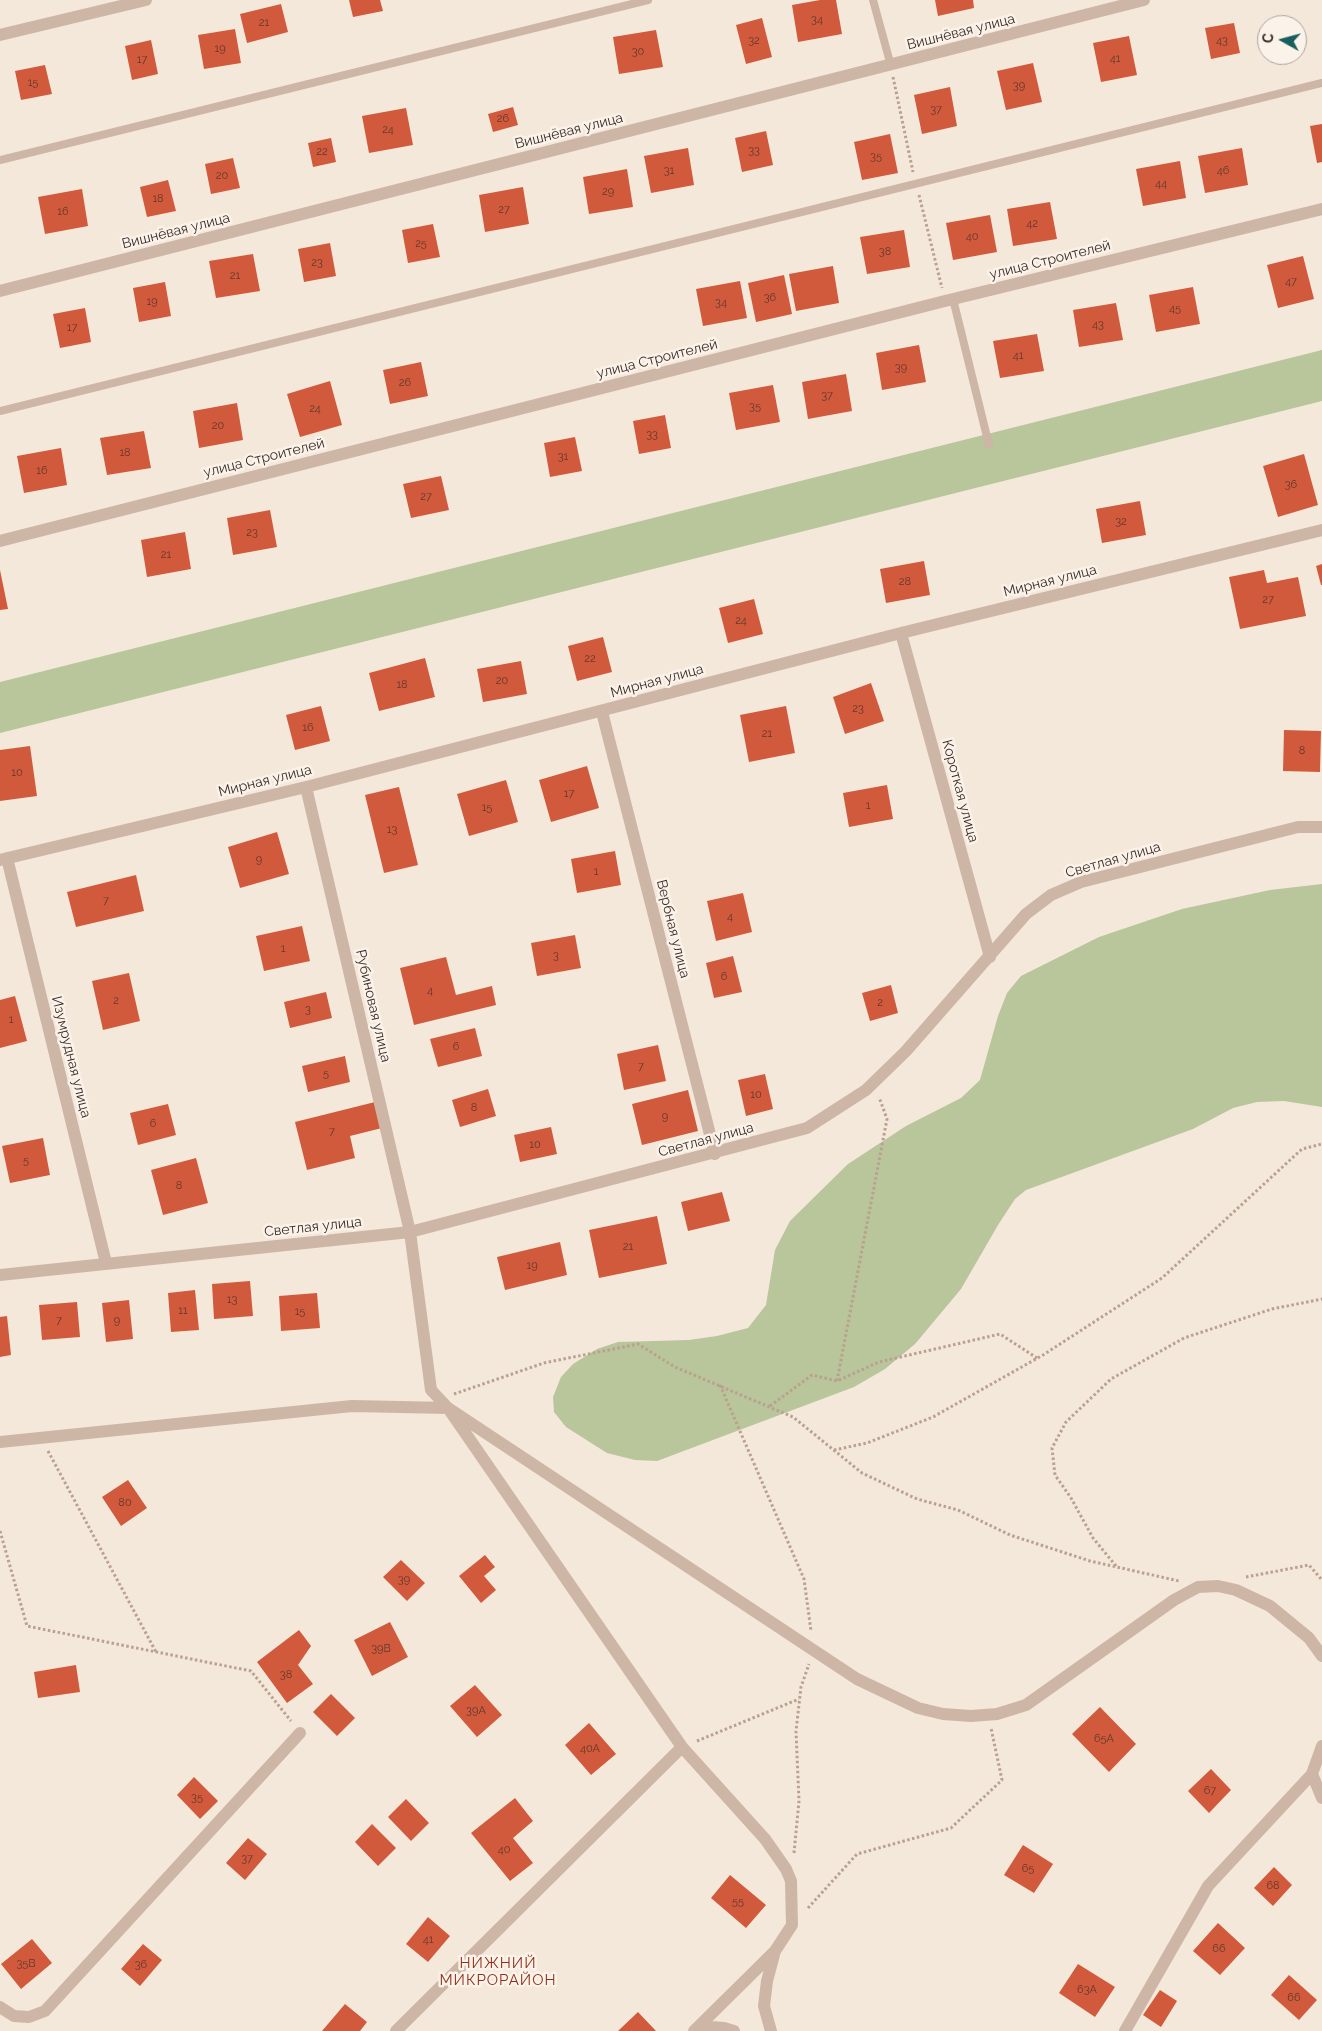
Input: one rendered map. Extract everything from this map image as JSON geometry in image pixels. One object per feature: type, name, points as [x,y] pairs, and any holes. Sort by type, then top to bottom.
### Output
[{"type":"street","points":[[0,35],[146,0]]},
{"type":"street","name":"Вишнёвая улица","points":[[0,291],[891,66],[1144,0]]},
{"type":"street","name":"улица Строителей","points":[[0,541],[953,299],[1322,209]]},
{"type":"street","name":"Мирная улица","points":[[4,859],[306,787],[602,712],[901,633],[1322,530]]},
{"type":"street","name":"Короткая улица","points":[[901,633],[990,957]]},
{"type":"street","name":"Вербная улица","points":[[602,712],[715,1154]]},
{"type":"street","name":"Рубиновая улица","points":[[306,787],[410,1232],[426,1364],[431,1390],[444,1404],[682,1747],[765,1839],[786,1869],[791,1881],[792,1925]]},
{"type":"street","name":"Светлая улица","points":[[0,1275],[410,1232],[715,1154],[807,1128],[866,1090],[906,1052],[1026,914],[1051,895],[1081,882],[1298,827],[1322,827]]},
{"type":"street","name":"Изумрудная улица","points":[[4,859],[106,1263]]},
{"type":"street","points":[[0,1442],[352,1406],[444,1404],[857,1679],[918,1708],[942,1714],[989,1715],[1026,1705],[1174,1600],[1198,1587],[1218,1586],[1236,1590],[1270,1606],[1309,1638],[1322,1656]]},
{"type":"street","points":[[0,2007],[14,2016],[29,2017],[45,2011],[300,1733]]},
{"type":"street","points":[[1125,2031],[1208,1886],[1312,1774],[1322,1746]]},
{"type":"street","points":[[396,2031],[682,1747]]},
{"type":"street","points":[[1312,1774],[1322,1798]]},
{"type":"street","points":[[697,2028],[775,1951],[792,1925]]},
{"type":"street","points":[[771,2031],[764,2006],[767,1981],[775,1951]]},
{"type":"street","points":[[697,2028],[734,2031]]},
{"type":"lane","points":[[0,160],[648,0]]},
{"type":"lane","points":[[873,0],[891,66]]},
{"type":"lane","points":[[0,411],[1322,83]]},
{"type":"lane","points":[[953,299],[989,445]]},
{"type":"path","points":[[837,1381],[887,1119],[874,1082]]},
{"type":"path","points":[[834,1450],[867,1443],[932,1417],[1037,1358],[1162,1278],[1302,1149],[1322,1144]]},
{"type":"path","points":[[1116,1566],[1093,1538],[1072,1498],[1055,1475],[1052,1448],[1066,1422],[1110,1379],[1184,1338],[1272,1309],[1322,1299]]},
{"type":"path","points":[[770,1406],[812,1375],[837,1381],[880,1362],[1000,1334],[1037,1358]]},
{"type":"path","points":[[444,1404],[483,1382],[544,1363],[638,1344],[676,1367],[793,1417],[862,1473],[918,1499],[958,1510],[1010,1535],[1090,1561],[1198,1587]]},
{"type":"path","points":[[720,1385],[804,1579],[814,1651],[801,1687],[799,1699],[796,1731],[799,1801],[794,1854]]},
{"type":"path","points":[[41,1438],[156,1652]]},
{"type":"path","points":[[0,1531],[27,1626],[251,1671],[300,1733]]},
{"type":"path","points":[[1245,1578],[1309,1565],[1322,1580]]},
{"type":"path","points":[[682,1747],[799,1699]]},
{"type":"path","points":[[792,1925],[857,1854],[951,1828],[1002,1780],[989,1715]]},
{"type":"green space","points":[[1322,350],[1322,401],[0,733],[0,682]]},
{"type":"green space","points":[[1322,884],[1322,1107],[1284,1101],[1257,1102],[1233,1108],[1193,1129],[1026,1190],[1015,1199],[961,1289],[915,1344],[885,1369],[854,1387],[657,1461],[635,1460],[607,1453],[566,1427],[554,1412],[553,1397],[561,1377],[573,1364],[597,1349],[618,1342],[689,1340],[717,1336],[748,1328],[766,1305],[775,1250],[790,1221],[848,1164],[906,1126],[961,1098],[980,1080],[998,1016],[1007,993],[1021,976],[1099,937],[1182,909],[1270,890]]},
{"type":"building","points":[[349,0],[380,0],[383,11],[353,17]]},
{"type":"building","points":[[820,0],[836,0],[842,34],[798,42],[792,5]]},
{"type":"building","points":[[935,0],[973,0],[974,8],[938,16]]},
{"type":"building","points":[[281,4],[288,32],[247,43],[240,14]]},
{"type":"building","points":[[762,18],[772,57],[746,64],[736,25]]},
{"type":"building","points":[[1234,23],[1240,53],[1211,59],[1205,28]]},
{"type":"building","points":[[235,29],[241,63],[204,69],[198,35]]},
{"type":"building","points":[[656,30],[663,67],[619,74],[613,37]]},
{"type":"building","points":[[1129,36],[1137,75],[1101,82],[1093,43]]},
{"type":"building","points":[[151,40],[158,74],[132,80],[125,46]]},
{"type":"building","points":[[1033,63],[1042,102],[1006,110],[997,71]]},
{"type":"building","points":[[45,65],[52,94],[21,100],[15,71]]},
{"type":"building","points":[[950,87],[957,126],[922,134],[914,95]]},
{"type":"building","points":[[513,107],[518,125],[493,132],[488,114]]},
{"type":"building","points":[[406,108],[413,145],[369,153],[362,116]]},
{"type":"building","points":[[1322,124],[1322,162],[1317,163],[1310,126]]},
{"type":"building","points":[[766,131],[773,165],[742,172],[735,138]]},
{"type":"building","points":[[890,134],[898,173],[862,180],[854,142]]},
{"type":"building","points":[[331,138],[336,162],[313,167],[308,143]]},
{"type":"building","points":[[688,148],[694,185],[651,193],[644,156]]},
{"type":"building","points":[[1242,148],[1248,185],[1205,193],[1198,156]]},
{"type":"building","points":[[233,158],[240,188],[211,194],[205,164]]},
{"type":"building","points":[[1180,161],[1186,198],[1143,206],[1136,169]]},
{"type":"building","points":[[627,169],[633,207],[589,214],[583,177]]},
{"type":"building","points":[[168,180],[176,211],[147,217],[140,187]]},
{"type":"building","points":[[523,187],[529,224],[485,232],[479,195]]},
{"type":"building","points":[[82,189],[88,226],[45,234],[38,197]]},
{"type":"building","points":[[1050,202],[1057,239],[1013,246],[1007,209]]},
{"type":"building","points":[[990,215],[997,252],[953,260],[946,223]]},
{"type":"building","points":[[433,224],[440,257],[408,263],[402,230]]},
{"type":"building","points":[[904,230],[910,267],[867,274],[860,237]]},
{"type":"building","points":[[330,243],[336,276],[304,282],[298,249]]},
{"type":"building","points":[[253,254],[260,291],[216,298],[209,261]]},
{"type":"building","points":[[1303,256],[1314,299],[1278,308],[1267,265]]},
{"type":"building","points":[[833,266],[839,303],[796,311],[789,274]]},
{"type":"building","points":[[784,275],[792,314],[756,322],[748,283]]},
{"type":"building","points":[[740,281],[747,318],[703,326],[696,289]]},
{"type":"building","points":[[165,282],[171,316],[139,322],[133,288]]},
{"type":"building","points":[[1193,287],[1200,324],[1156,332],[1149,295]]},
{"type":"building","points":[[1116,303],[1123,340],[1079,347],[1073,310]]},
{"type":"building","points":[[85,308],[91,342],[60,348],[53,314]]},
{"type":"building","points":[[1037,334],[1044,371],[1000,378],[993,341]]},
{"type":"building","points":[[919,345],[926,382],[882,390],[876,353]]},
{"type":"building","points":[[421,362],[428,396],[390,404],[383,370]]},
{"type":"building","points":[[846,374],[852,411],[808,419],[802,382]]},
{"type":"building","points":[[330,381],[342,425],[300,437],[287,394]]},
{"type":"building","points":[[773,385],[780,422],[736,430],[729,393]]},
{"type":"building","points":[[237,403],[243,440],[199,448],[193,411]]},
{"type":"building","points":[[665,415],[671,448],[639,454],[633,421]]},
{"type":"building","points":[[144,431],[151,468],[107,475],[100,438]]},
{"type":"building","points":[[575,437],[582,471],[550,477],[544,443]]},
{"type":"building","points":[[61,448],[67,485],[24,493],[17,456]]},
{"type":"building","points":[[1304,454],[1318,505],[1278,517],[1263,466]]},
{"type":"building","points":[[441,476],[449,510],[411,518],[403,484]]},
{"type":"building","points":[[1140,501],[1146,535],[1102,543],[1096,509]]},
{"type":"building","points":[[270,510],[277,547],[233,555],[227,518]]},
{"type":"building","points":[[185,532],[191,569],[147,577],[141,540]]},
{"type":"building","points":[[924,561],[930,595],[886,603],[880,569]]},
{"type":"building","points":[[1322,564],[1322,585],[1321,585],[1316,566]]},
{"type":"building","points":[[0,570],[8,609],[0,610]]},
{"type":"building","points":[[1264,570],[1267,583],[1298,577],[1306,616],[1240,629],[1229,577]]},
{"type":"building","points":[[754,599],[763,634],[728,643],[719,608]]},
{"type":"building","points":[[603,637],[612,672],[577,681],[568,646]]},
{"type":"building","points":[[425,658],[435,697],[379,711],[369,673]]},
{"type":"building","points":[[521,661],[527,694],[483,702],[477,669]]},
{"type":"building","points":[[871,683],[884,721],[845,734],[833,697]]},
{"type":"building","points":[[321,706],[330,741],[295,750],[286,715]]},
{"type":"building","points":[[786,706],[795,753],[749,762],[740,715]]},
{"type":"building","points":[[1284,730],[1321,731],[1320,772],[1283,771]]},
{"type":"building","points":[[30,746],[37,796],[0,801],[0,750]]},
{"type":"building","points":[[587,766],[599,808],[551,822],[539,780]]},
{"type":"building","points":[[506,780],[518,822],[469,836],[457,794]]},
{"type":"building","points":[[887,785],[893,819],[849,827],[843,793]]},
{"type":"building","points":[[399,787],[418,865],[384,873],[365,795]]},
{"type":"building","points":[[277,832],[289,874],[240,888],[228,847]]},
{"type":"building","points":[[615,851],[621,885],[577,893],[571,859]]},
{"type":"building","points":[[136,875],[144,911],[76,927],[67,892]]},
{"type":"building","points":[[743,893],[752,932],[716,941],[707,901]]},
{"type":"building","points":[[302,926],[310,961],[264,971],[256,936]]},
{"type":"building","points":[[575,935],[581,968],[537,976],[531,943]]},
{"type":"building","points":[[733,956],[742,992],[714,998],[706,963]]},
{"type":"building","points":[[446,957],[456,995],[492,986],[496,1005],[414,1025],[400,968]]},
{"type":"building","points":[[129,973],[140,1021],[103,1030],[92,981]]},
{"type":"building","points":[[891,985],[898,1013],[870,1021],[862,993]]},
{"type":"building","points":[[326,992],[332,1018],[290,1028],[284,1002]]},
{"type":"building","points":[[15,996],[27,1041],[0,1048],[0,1000]]},
{"type":"building","points":[[475,1028],[482,1056],[438,1067],[430,1039]]},
{"type":"building","points":[[658,1045],[666,1081],[624,1090],[617,1054]]},
{"type":"building","points":[[345,1056],[350,1082],[308,1092],[302,1066]]},
{"type":"building","points":[[765,1074],[773,1109],[746,1116],[738,1080]]},
{"type":"building","points":[[488,1089],[496,1116],[460,1127],[452,1100]]},
{"type":"building","points":[[688,1090],[698,1131],[642,1145],[632,1104]]},
{"type":"building","points":[[375,1102],[382,1128],[350,1136],[355,1158],[307,1170],[295,1122]]},
{"type":"building","points":[[168,1104],[176,1135],[138,1145],[130,1113]]},
{"type":"building","points":[[551,1127],[557,1154],[520,1162],[514,1135]]},
{"type":"building","points":[[43,1138],[50,1175],[10,1183],[2,1146]]},
{"type":"building","points":[[196,1158],[208,1203],[163,1215],[151,1170]]},
{"type":"building","points":[[722,1192],[730,1221],[688,1231],[681,1202]]},
{"type":"building","points":[[657,1216],[667,1264],[599,1278],[589,1230]]},
{"type":"building","points":[[560,1242],[567,1275],[505,1290],[497,1257]]},
{"type":"building","points":[[250,1281],[253,1316],[214,1319],[212,1284]]},
{"type":"building","points":[[195,1290],[199,1330],[171,1332],[168,1293]]},
{"type":"building","points":[[317,1293],[320,1328],[281,1331],[279,1296]]},
{"type":"building","points":[[129,1300],[133,1339],[106,1342],[102,1303]]},
{"type":"building","points":[[77,1302],[80,1337],[42,1340],[39,1305]]},
{"type":"building","points":[[7,1316],[11,1355],[0,1357],[0,1317]]},
{"type":"building","points":[[128,1480],[147,1508],[121,1526],[102,1497]]},
{"type":"building","points":[[485,1555],[495,1567],[484,1576],[496,1590],[481,1603],[459,1576]]},
{"type":"building","points":[[401,1560],[425,1583],[407,1601],[383,1577]]},
{"type":"building","points":[[390,1622],[408,1657],[372,1676],[354,1640]]},
{"type":"building","points":[[299,1630],[311,1646],[298,1665],[313,1684],[287,1703],[257,1662]]},
{"type":"building","points":[[76,1665],[80,1692],[38,1698],[34,1672]]},
{"type":"building","points":[[475,1685],[502,1715],[477,1737],[450,1706]]},
{"type":"building","points":[[331,1694],[355,1718],[337,1736],[313,1712]]},
{"type":"building","points":[[1100,1707],[1136,1744],[1109,1772],[1072,1734]]},
{"type":"building","points":[[589,1723],[616,1754],[591,1775],[565,1745]]},
{"type":"building","points":[[1211,1769],[1231,1790],[1209,1813],[1188,1791]]},
{"type":"building","points":[[194,1777],[218,1801],[200,1819],[177,1795]]},
{"type":"building","points":[[515,1798],[533,1821],[513,1838],[533,1863],[510,1881],[471,1833]]},
{"type":"building","points":[[406,1799],[429,1823],[411,1841],[388,1817]]},
{"type":"building","points":[[372,1824],[396,1848],[378,1866],[355,1842]]},
{"type":"building","points":[[248,1838],[267,1854],[245,1880],[226,1863]]},
{"type":"building","points":[[1023,1845],[1053,1864],[1034,1893],[1004,1875]]},
{"type":"building","points":[[1274,1867],[1292,1885],[1273,1906],[1254,1888]]},
{"type":"building","points":[[730,1875],[766,1905],[746,1928],[711,1898]]},
{"type":"building","points":[[428,1917],[450,1936],[428,1962],[406,1944]]},
{"type":"building","points":[[1218,1923],[1245,1948],[1220,1975],[1193,1951]]},
{"type":"building","points":[[32,1939],[52,1963],[21,1989],[1,1964]]},
{"type":"building","points":[[143,1944],[162,1960],[140,1986],[121,1969]]},
{"type":"building","points":[[1078,1964],[1115,1987],[1095,2017],[1059,1993]]},
{"type":"building","points":[[1289,1975],[1317,2000],[1299,2020],[1271,1995]]},
{"type":"building","points":[[1160,1990],[1177,2001],[1161,2027],[1143,2015]]},
{"type":"building","points":[[345,2004],[367,2022],[360,2031],[322,2031]]},
{"type":"building","points":[[638,2012],[656,2031],[618,2031]]},
{"type":"district","name":"НИЖНИЙ МИКРОРАЙОН","points":[[498,1972]]}]
